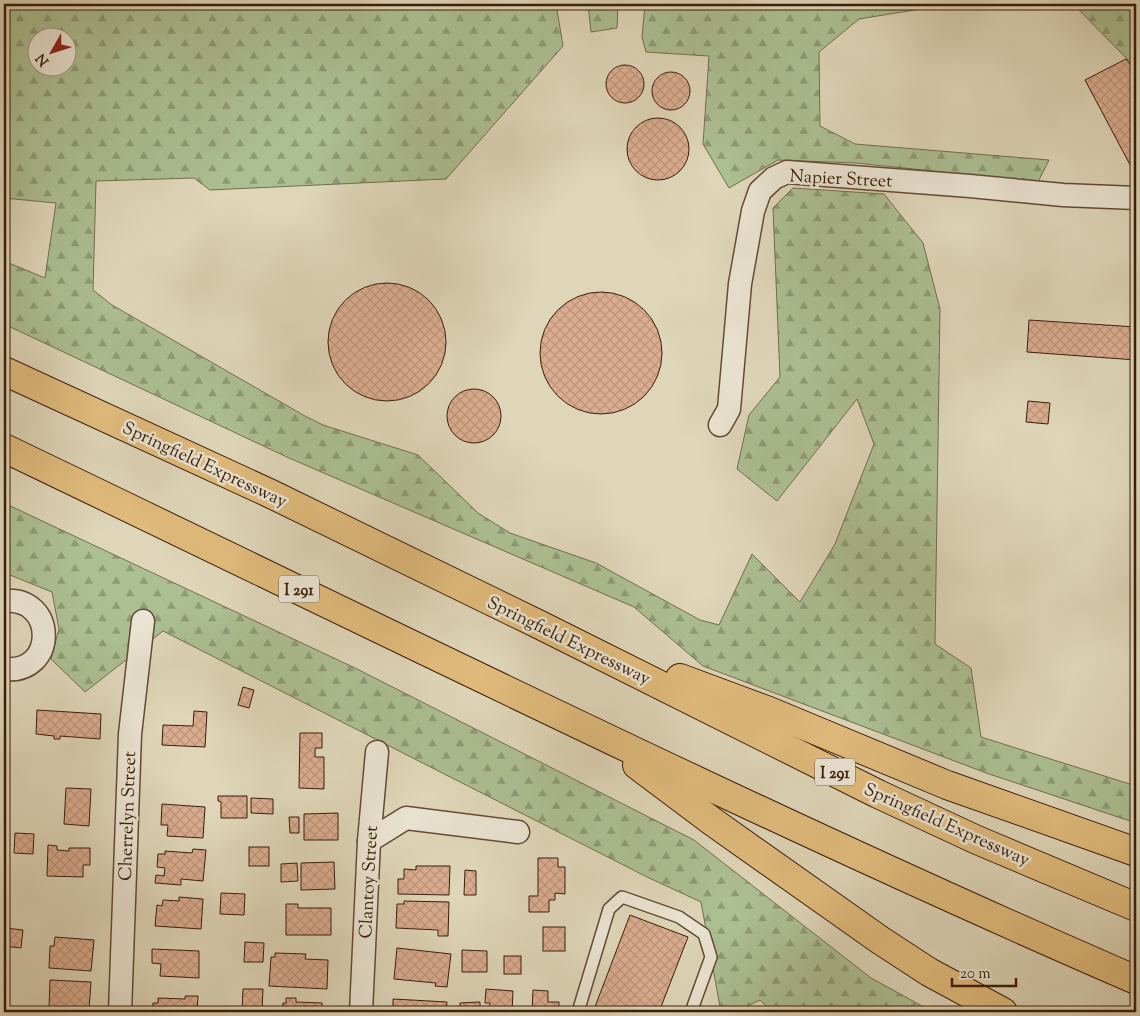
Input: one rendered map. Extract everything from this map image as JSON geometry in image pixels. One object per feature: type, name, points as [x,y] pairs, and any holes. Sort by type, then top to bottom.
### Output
[{"type":"highway","name":"Springfield Expressway","points":[[4,371],[269,493],[540,625],[878,794],[977,840],[1136,907]]},
{"type":"highway","name":"I 291","points":[[4,448],[594,732],[830,843],[1136,980]]},
{"type":"highway","points":[[540,625],[769,711],[947,785],[1136,852]]},
{"type":"highway","points":[[594,732],[712,822],[880,940],[929,972],[1004,1012]]},
{"type":"street","name":"Napier Street","points":[[720,425],[729,409],[740,284],[753,211],[760,191],[774,178],[787,172],[1063,195],[1136,198]]},
{"type":"street","points":[[4,601],[19,601],[33,609],[42,622],[44,638],[40,653],[28,665],[13,670],[4,669]]},
{"type":"street","name":"Cherrelyn Street","points":[[120,1012],[130,734],[143,621]]},
{"type":"street","name":"Clantoy Street","points":[[361,1012],[369,841],[377,752]]},
{"type":"street","points":[[369,841],[406,818],[518,832]]},
{"type":"lane","points":[[578,1012],[609,909],[622,897],[679,917],[704,934],[711,957],[691,1012]]},
{"type":"green space","points":[[4,4],[556,4],[563,46],[446,179],[210,190],[194,178],[96,181],[93,290],[112,305],[305,416],[323,425],[418,455],[478,513],[510,533],[596,563],[700,620],[719,625],[752,554],[800,602],[835,544],[874,444],[857,399],[777,501],[737,469],[749,415],[780,377],[773,208],[793,188],[884,194],[923,243],[940,309],[935,644],[971,668],[981,737],[1136,786],[1136,823],[989,774],[703,666],[634,607],[289,458],[4,324],[4,261],[45,278],[56,203],[4,198]]},
{"type":"green space","points":[[588,4],[618,4],[617,28],[591,32]]},
{"type":"green space","points":[[645,4],[951,4],[859,19],[819,52],[820,126],[855,144],[1049,160],[1038,182],[856,163],[778,160],[729,188],[703,144],[709,56],[646,52],[642,37]]},
{"type":"green space","points":[[1073,4],[1136,4],[1136,68]]},
{"type":"green space","points":[[4,503],[355,668],[694,840],[871,978],[933,1012],[772,1012],[760,1000],[735,1012],[721,1012],[701,902],[647,877],[163,631],[85,692],[51,659],[59,629],[52,592],[4,574]]},
{"type":"building","points":[[1126,59],[1136,72],[1136,176],[1085,80]]},
{"type":"building","points":[[625,65],[639,70],[644,84],[639,98],[625,103],[611,98],[606,84],[611,70]]},
{"type":"building","points":[[671,72],[685,77],[690,91],[685,105],[671,110],[657,105],[652,91],[657,77]]},
{"type":"building","points":[[658,118],[670,121],[680,127],[686,137],[689,149],[686,161],[680,171],[670,177],[658,180],[646,177],[636,171],[630,161],[627,149],[630,137],[636,127],[646,121]]},
{"type":"building","points":[[387,283],[410,287],[429,300],[442,319],[446,342],[442,365],[429,384],[410,397],[387,401],[364,397],[345,384],[332,365],[328,342],[332,319],[345,300],[364,287]]},
{"type":"building","points":[[601,292],[613,293],[624,297],[635,302],[644,310],[652,319],[657,330],[661,341],[661,365],[657,376],[652,387],[644,396],[635,404],[624,409],[613,413],[601,414],[589,413],[578,409],[567,404],[558,396],[550,387],[545,376],[541,365],[540,353],[541,341],[545,330],[550,319],[558,310],[567,302],[578,297],[589,293]]},
{"type":"building","points":[[1029,320],[1136,327],[1136,360],[1027,352]]},
{"type":"building","points":[[474,389],[484,391],[493,397],[499,406],[501,416],[499,426],[493,435],[484,441],[474,443],[464,441],[455,435],[449,426],[447,416],[449,406],[455,397],[464,391]]},
{"type":"building","points":[[1028,401],[1050,403],[1048,424],[1026,422]]},
{"type":"building","points":[[243,687],[254,690],[249,708],[238,705]]},
{"type":"building","points":[[37,710],[101,714],[100,739],[60,736],[60,739],[54,739],[54,736],[36,734]]},
{"type":"building","points":[[194,711],[207,712],[205,747],[162,745],[163,725],[193,726]]},
{"type":"building","points":[[300,733],[322,733],[322,748],[315,748],[315,757],[324,757],[324,789],[299,788]]},
{"type":"building","points":[[66,788],[91,789],[89,826],[64,824]]},
{"type":"building","points":[[218,796],[247,796],[247,818],[221,818],[221,802],[218,801]]},
{"type":"building","points":[[251,798],[273,799],[273,814],[251,813]]},
{"type":"building","points":[[162,804],[205,807],[203,838],[167,836],[168,825],[161,825]]},
{"type":"building","points":[[338,813],[338,840],[304,840],[304,814]]},
{"type":"building","points":[[289,817],[299,817],[299,833],[290,833]]},
{"type":"building","points":[[15,833],[34,834],[33,854],[14,853]]},
{"type":"building","points":[[48,845],[57,846],[57,850],[69,851],[69,848],[90,848],[90,865],[83,865],[83,877],[47,876]]},
{"type":"building","points":[[249,847],[269,847],[269,866],[249,866]]},
{"type":"building","points":[[193,849],[206,850],[203,881],[181,879],[181,885],[155,883],[156,875],[164,876],[165,868],[157,867],[158,854],[165,854],[165,851],[192,853]]},
{"type":"building","points":[[538,858],[558,858],[558,867],[565,867],[565,894],[555,893],[555,900],[549,900],[549,912],[529,912],[529,896],[538,896]]},
{"type":"building","points":[[334,862],[335,889],[301,890],[301,863]]},
{"type":"building","points":[[297,863],[298,881],[281,882],[281,864]]},
{"type":"building","points":[[416,866],[450,866],[449,895],[398,894],[398,879],[404,879],[404,869],[416,870]]},
{"type":"building","points":[[465,870],[476,871],[476,895],[464,895]]},
{"type":"building","points":[[221,893],[245,894],[244,915],[220,914]]},
{"type":"building","points":[[179,897],[203,899],[201,929],[155,926],[157,905],[162,906],[163,900],[179,901]]},
{"type":"building","points":[[404,901],[449,902],[448,936],[438,936],[438,930],[396,928],[397,904],[404,904]]},
{"type":"building","points":[[286,904],[298,904],[298,908],[331,908],[331,935],[286,935]]},
{"type":"building","points":[[630,915],[688,937],[659,1012],[593,1012]]},
{"type":"building","points":[[543,927],[565,927],[565,951],[543,951]]},
{"type":"building","points":[[5,928],[23,930],[21,948],[4,946]]},
{"type":"building","points":[[55,937],[94,940],[91,971],[49,968],[50,946],[54,946]]},
{"type":"building","points":[[245,942],[264,943],[263,962],[244,962]]},
{"type":"building","points":[[397,948],[451,954],[447,987],[435,986],[436,983],[394,979]]},
{"type":"building","points":[[152,949],[199,951],[199,978],[160,976],[161,964],[152,963]]},
{"type":"building","points":[[462,950],[487,951],[487,972],[462,972]]},
{"type":"building","points":[[275,953],[306,954],[305,959],[328,960],[327,989],[269,986],[271,957],[275,957]]},
{"type":"building","points":[[504,956],[521,956],[521,974],[504,974]]},
{"type":"building","points":[[50,980],[91,982],[89,1010],[49,1008]]},
{"type":"building","points":[[243,989],[263,989],[262,1012],[242,1011]]},
{"type":"building","points":[[486,989],[513,991],[512,1012],[489,1012],[490,1003],[485,1003]]},
{"type":"building","points":[[533,990],[548,991],[548,1002],[559,1002],[559,1012],[532,1012]]},
{"type":"building","points":[[185,996],[198,996],[197,1012],[152,1012],[153,1003],[158,1003],[158,998],[185,999]]},
{"type":"building","points":[[286,998],[296,998],[296,1002],[322,1003],[322,1007],[329,1008],[329,1012],[282,1012],[283,1003],[286,1003]]},
{"type":"building","points":[[393,999],[447,1002],[446,1012],[393,1012]]},
{"type":"building","points":[[480,1002],[480,1012],[460,1012],[460,1003]]}]
